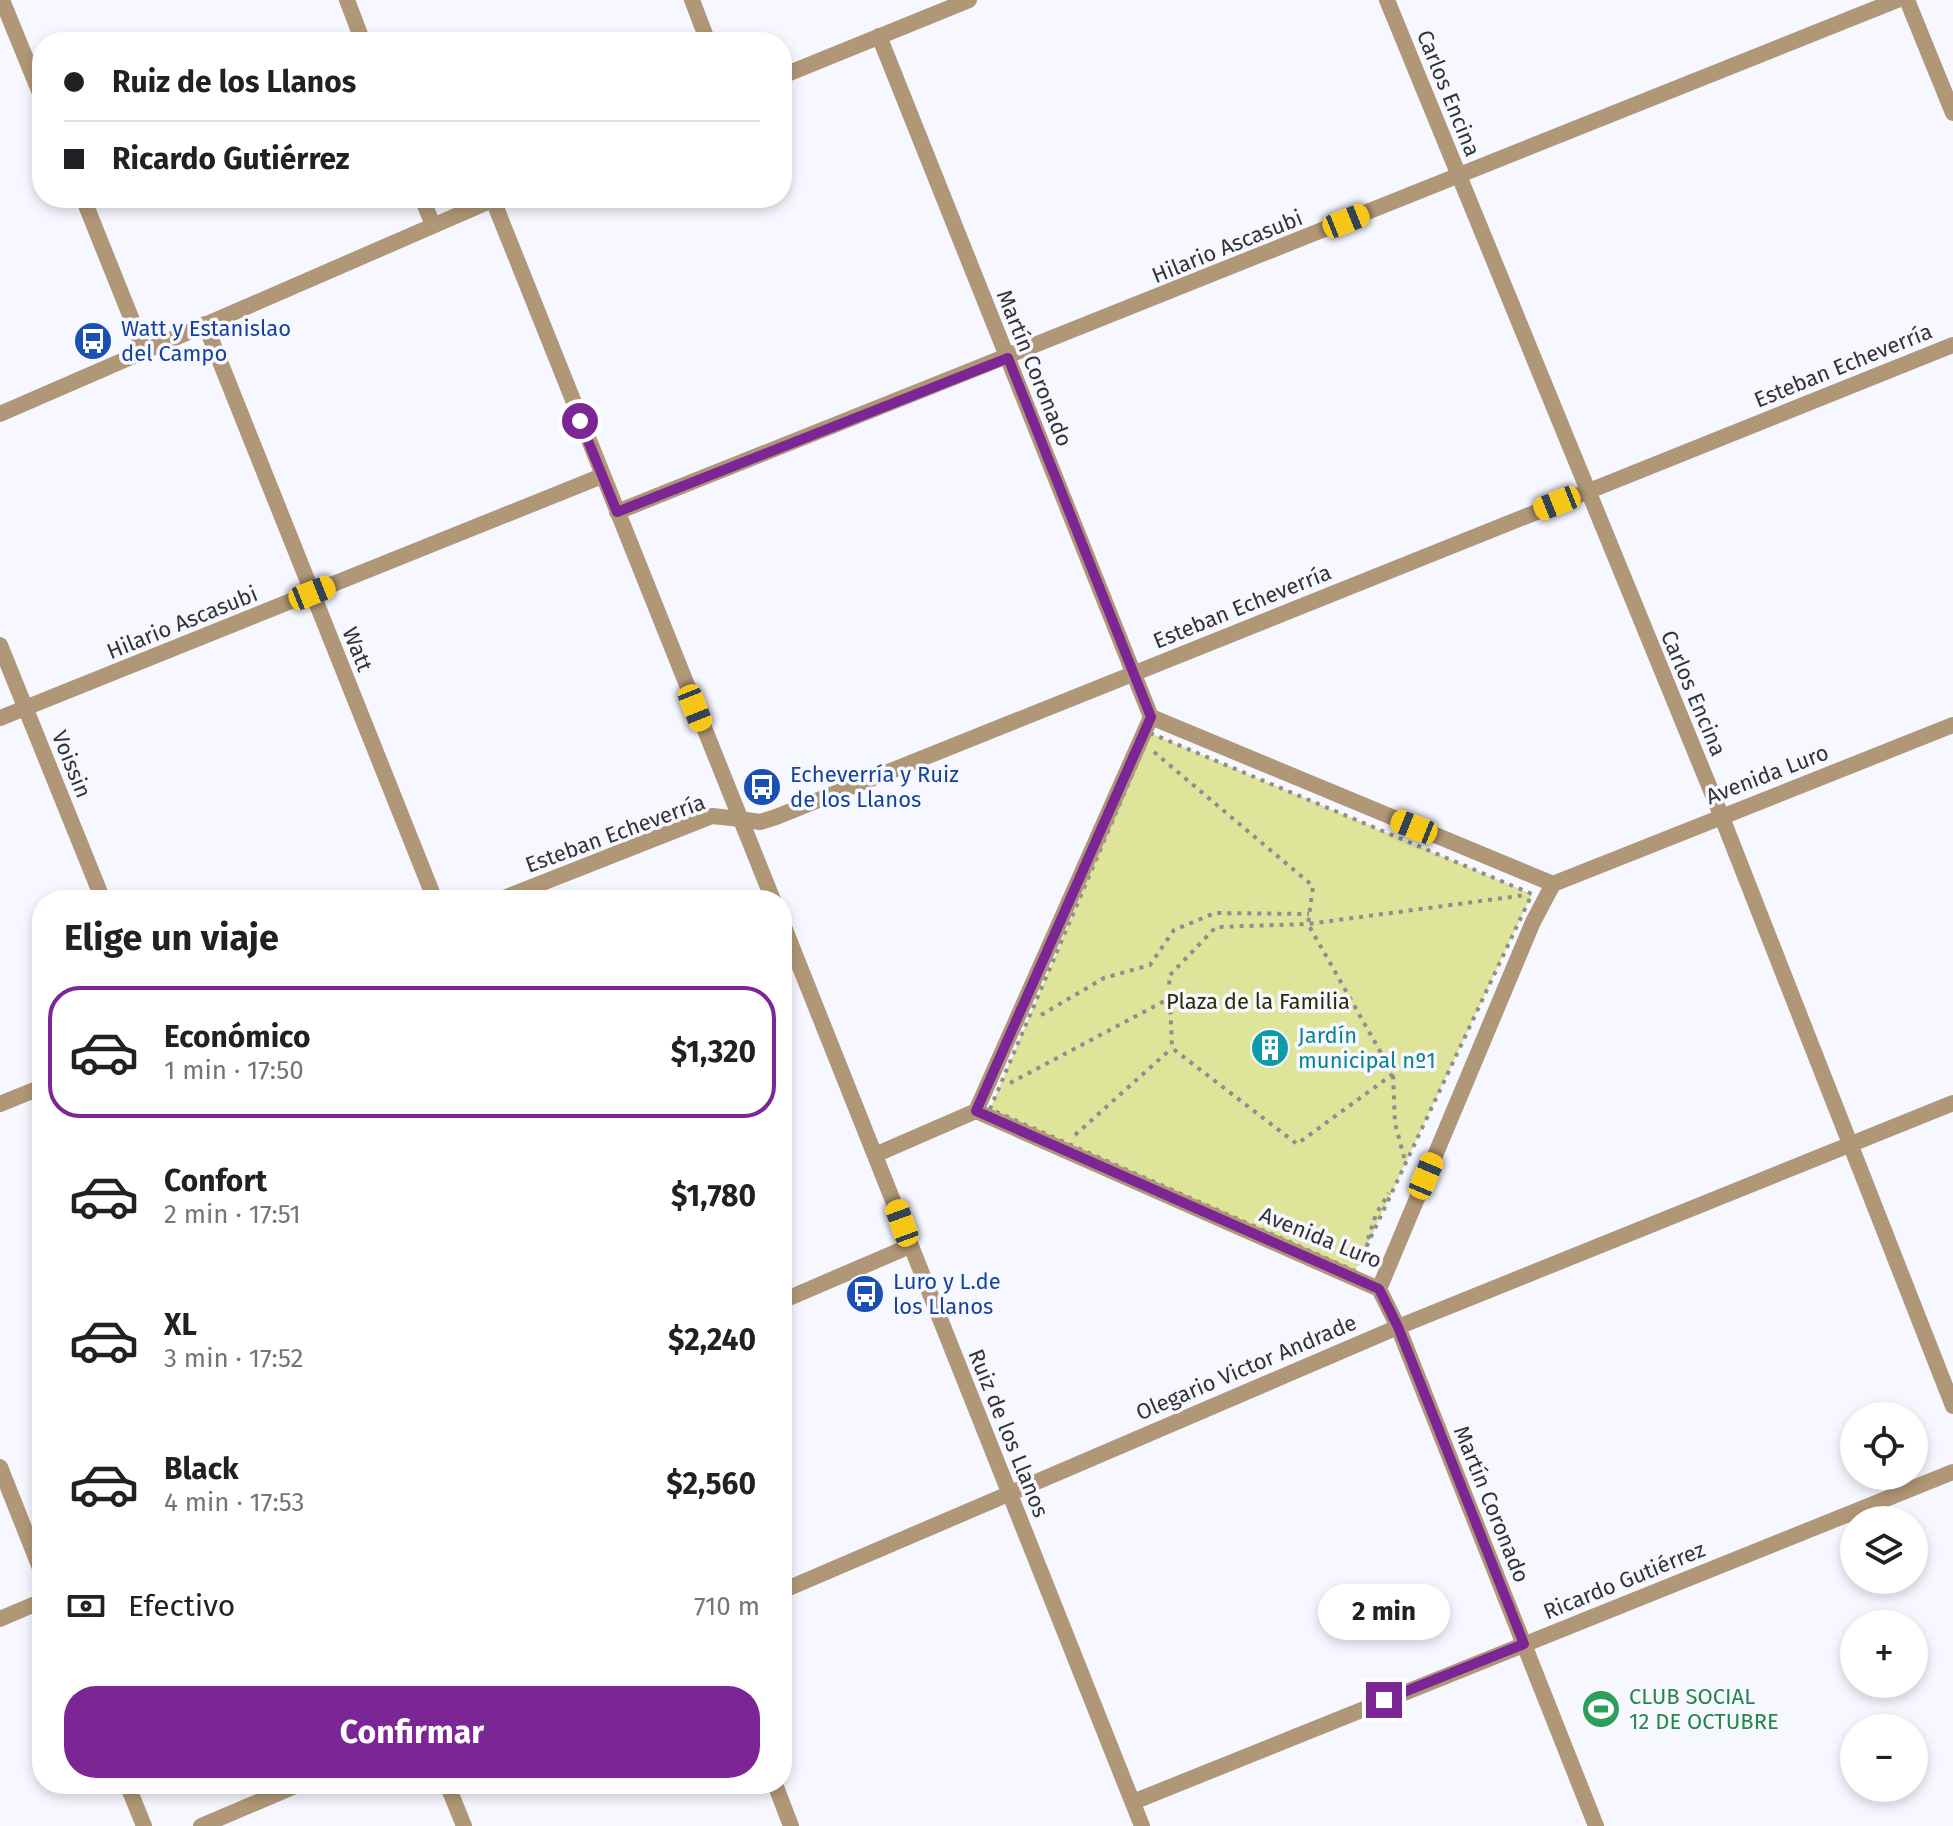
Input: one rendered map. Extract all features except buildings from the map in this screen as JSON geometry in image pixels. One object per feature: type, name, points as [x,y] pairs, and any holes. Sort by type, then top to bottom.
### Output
[{"type":"street","points":[[2,0],[32,74]]},
{"type":"street","points":[[347,0],[359,32]]},
{"type":"street","points":[[692,0],[704,32]]},
{"type":"street","points":[[792,72],[969,0]]},
{"type":"street","name":"Carlos Encina","points":[[1387,0],[1586,492],[1721,815],[1953,1406]]},
{"type":"street","name":"Hilario Ascasubi","points":[[617,512],[1897,0]]},
{"type":"street","points":[[1907,0],[1953,113]]},
{"type":"street","name":"Martín Coronado","points":[[879,36],[1151,717]]},
{"type":"street","points":[[87,208],[144,350]]},
{"type":"street","points":[[426,208],[433,225]]},
{"type":"street","points":[[0,414],[474,208]]},
{"type":"street","points":[[498,208],[602,476],[769,890]]},
{"type":"street","name":"Watt","points":[[205,324],[431,890]]},
{"type":"street","name":"Esteban Echeverría","points":[[524,890],[712,816],[760,822],[776,817],[1953,345]]},
{"type":"street","name":"Hilario Ascasubi","points":[[0,718],[602,476]]},
{"type":"street","name":"Voissin","points":[[0,645],[99,890]]},
{"type":"street","points":[[877,1154],[976,1111],[1151,717],[1553,884]]},
{"type":"street","name":"Avenida Luro","points":[[976,1111],[1379,1289],[1533,922],[1553,884],[1953,725]]},
{"type":"street","name":"Ruiz de los Llanos","points":[[792,946],[1142,1826]]},
{"type":"street","points":[[0,1104],[32,1091]]},
{"type":"street","name":"Olegario Victor Andrade","points":[[792,1587],[1398,1327],[1953,1103]]},
{"type":"street","points":[[792,1297],[910,1246]]},
{"type":"street","name":"Martín Coronado","points":[[1379,1289],[1398,1327],[1596,1826]]},
{"type":"street","points":[[0,1467],[32,1548]]},
{"type":"street","name":"Ricardo Gutiérrez","points":[[1133,1802],[1953,1472]]},
{"type":"street","points":[[0,1619],[32,1605]]},
{"type":"street","points":[[131,1794],[144,1826]]},
{"type":"street","points":[[201,1826],[276,1794]]},
{"type":"street","points":[[451,1794],[464,1826]]},
{"type":"street","points":[[779,1794],[791,1826]]},
{"type":"path","points":[[1355,1271],[990,1109],[1150,733],[1532,894]]},
{"type":"path","points":[[1146,745],[1313,886],[1308,924],[1393,1074],[1395,1123],[1406,1164]]},
{"type":"path","points":[[1172,1048],[1169,976],[1216,927],[1308,924],[1532,894]]},
{"type":"path","points":[[1355,1271],[1532,894]]},
{"type":"path","points":[[1027,1022],[1104,978],[1150,965],[1174,930],[1215,913],[1309,914]]},
{"type":"path","points":[[998,1090],[1170,998]]},
{"type":"path","points":[[1172,1048],[1297,1144],[1393,1074]]},
{"type":"path","points":[[1066,1143],[1172,1048]]},
{"type":"path","points":[[1355,1271],[1376,1214],[1400,1176],[1402,1149]]},
{"type":"green space","name":"Plaza de la Familia","points":[[1150,733],[1532,894],[1355,1271],[990,1109]]},
{"type":"place","name":"Watt y Estanislao del Campo","points":[[93,341]]},
{"type":"place","name":"Echeverría y Ruiz de los Llanos","points":[[762,787]]},
{"type":"place","name":"Jardín municipal nº1","points":[[1270,1048]]},
{"type":"place","name":"Luro y L.de los Llanos","points":[[865,1294]]},
{"type":"place","name":"CLUB SOCIAL 12 DE OCTUBRE","points":[[1601,1709]]},
{"type":"route","points":[[580,421],[617,512],[1008,358],[1151,717],[976,1111],[1379,1289],[1398,1327],[1524,1644],[1384,1700]]}]
